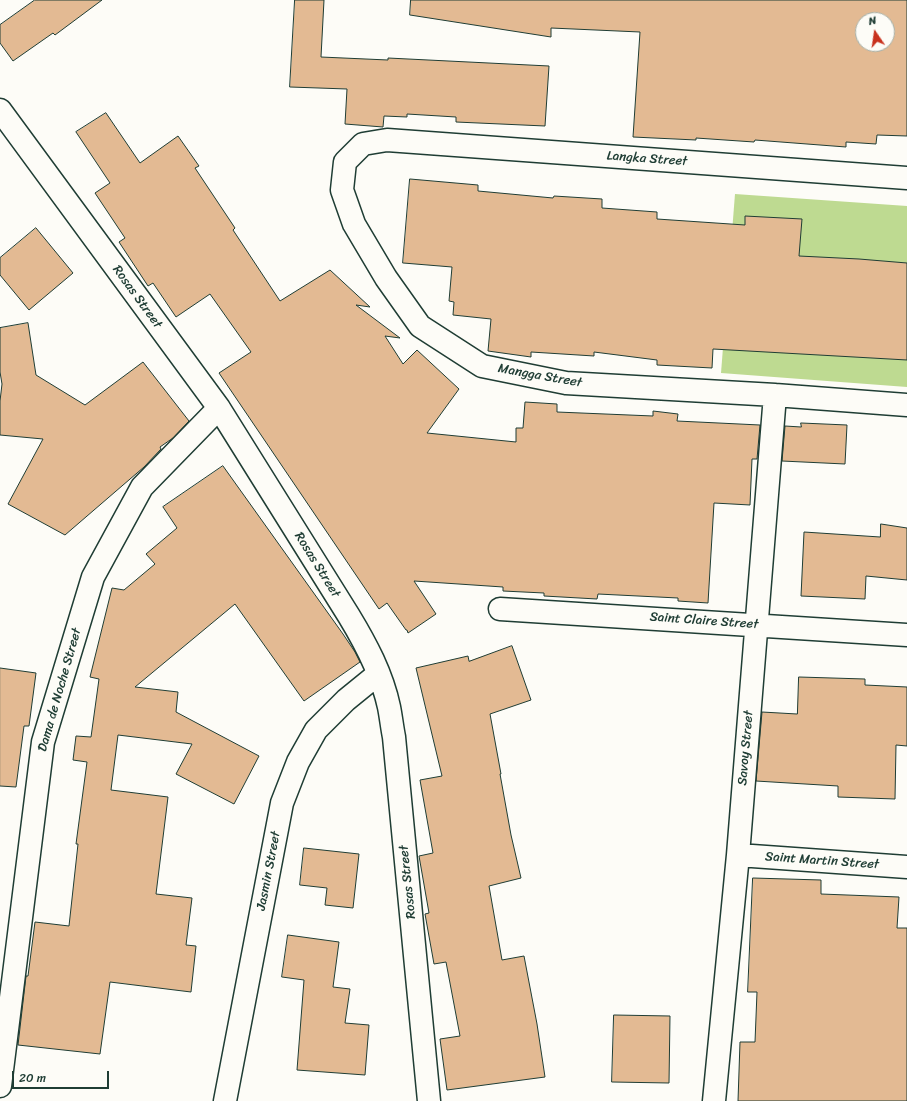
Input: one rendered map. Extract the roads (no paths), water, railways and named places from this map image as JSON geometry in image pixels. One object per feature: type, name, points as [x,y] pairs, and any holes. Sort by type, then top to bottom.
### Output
[{"type":"street","name":"Rosas Street","points":[[0,111],[219,408],[365,643],[389,706],[394,738],[429,1101]]},
{"type":"street","name":"Langka Street","points":[[386,140],[907,178]]},
{"type":"street","name":"Mangga Street","points":[[386,140],[363,144],[345,162],[342,190],[354,224],[386,278],[420,326],[482,366],[566,383],[775,395],[907,405]]},
{"type":"street","name":"Savoy Street","points":[[714,1101],[738,855],[775,395]]},
{"type":"street","name":"Dama de Noche Street","points":[[0,1086],[43,742],[93,577],[142,487],[219,408]]},
{"type":"street","name":"Saint Claire Street","points":[[500,609],[907,635]]},
{"type":"street","name":"Jasmin Street","points":[[225,1101],[282,803],[298,762],[316,730],[346,700],[378,674]]},
{"type":"street","name":"Saint Martin Street","points":[[738,855],[907,867]]}]
